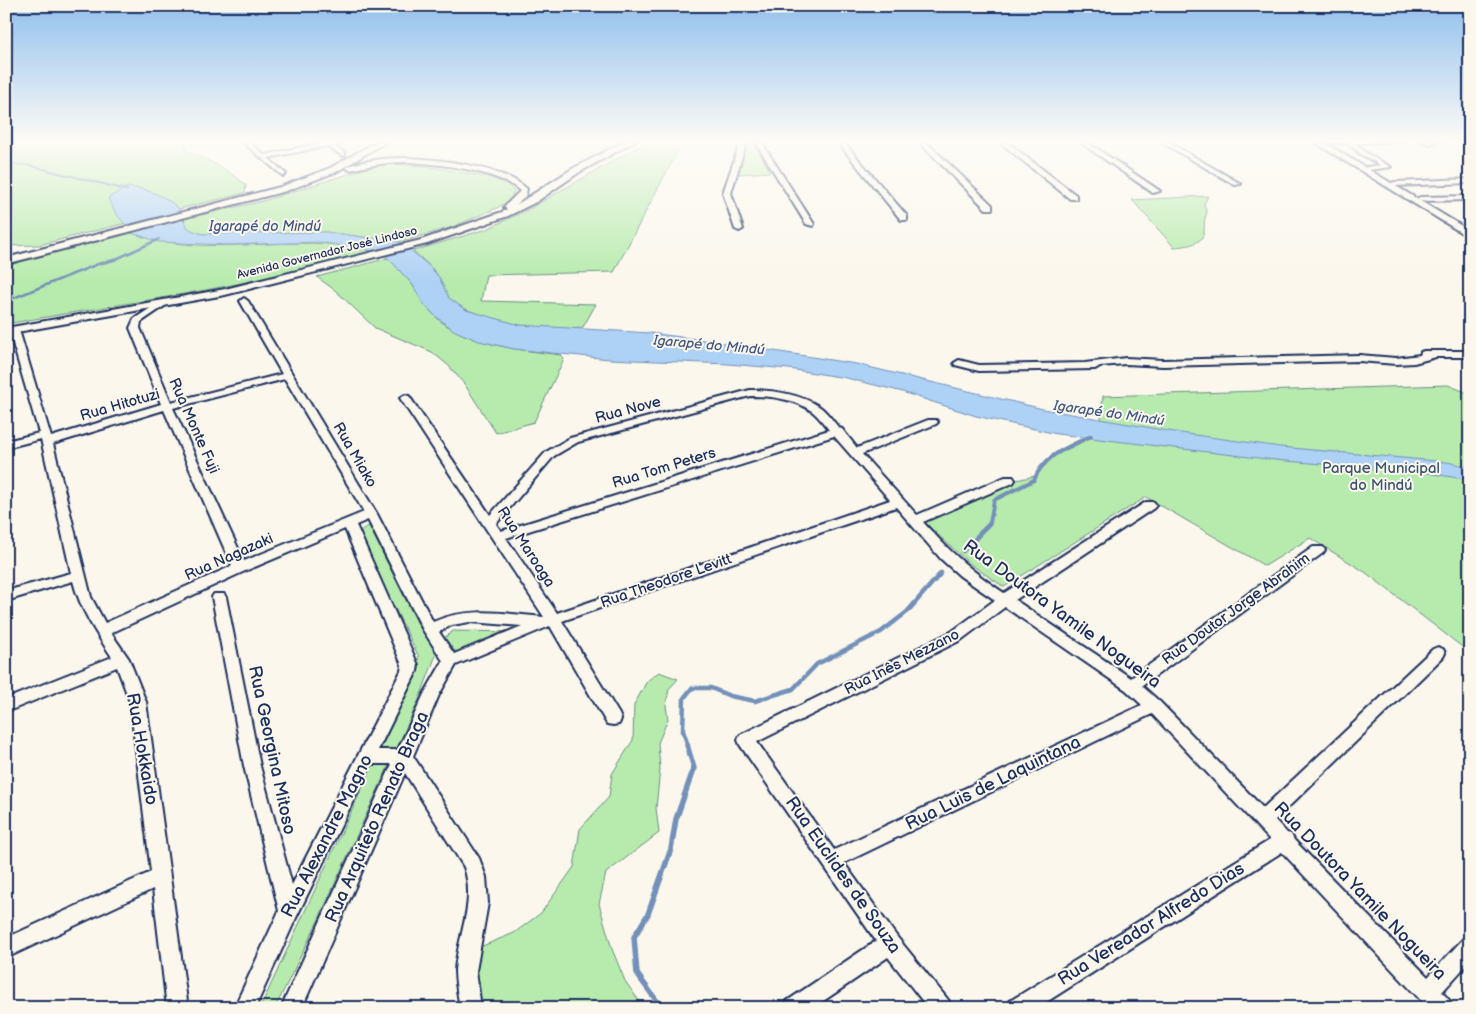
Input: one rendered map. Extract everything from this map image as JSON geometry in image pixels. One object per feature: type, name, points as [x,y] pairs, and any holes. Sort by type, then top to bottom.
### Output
[{"type":"main road","points":[[6,261],[260,196],[287,187]]},
{"type":"main road","points":[[455,232],[512,205],[524,191],[522,187]]},
{"type":"main road","name":"Avenida Governador José Lindoso","points":[[10,332],[161,305],[259,285],[340,265],[424,242],[490,220],[532,200],[551,187]]},
{"type":"main road","points":[[1392,187],[1470,235]]},
{"type":"main road","points":[[1400,187],[1470,229]]},
{"type":"street","points":[[729,187],[727,193],[739,229]]},
{"type":"street","points":[[787,187],[810,224]]},
{"type":"street","points":[[878,187],[904,218]]},
{"type":"street","points":[[969,187],[989,207]]},
{"type":"street","points":[[1061,187],[1073,197]]},
{"type":"street","points":[[1151,187],[1156,191]]},
{"type":"street","points":[[1420,199],[1470,198]]},
{"type":"street","name":"Rua Miako","points":[[244,301],[371,514],[430,630]]},
{"type":"street","name":"Rua Monte Fuji","points":[[161,305],[138,321],[135,328],[167,406],[240,568]]},
{"type":"street","name":"Rua Hokkaido","points":[[10,332],[46,438],[84,597],[102,631],[122,659],[138,702],[178,1008]]},
{"type":"street","points":[[958,363],[979,368],[1089,365],[1112,369],[1142,369],[1163,363],[1359,358],[1386,362],[1415,360],[1432,355],[1470,354]]},
{"type":"street","name":"Rua Hitotuzi","points":[[6,445],[46,438],[289,375]]},
{"type":"street","name":"Rua Nove","points":[[490,523],[550,454],[574,440],[750,393],[763,393],[806,403]]},
{"type":"street","name":"Rua Maroaga","points":[[405,398],[490,523],[549,621],[613,720]]},
{"type":"street","name":"Rua Doutora Yamile Nogueira","points":[[806,403],[817,410],[838,431],[898,502],[964,573],[1131,686],[1154,706],[1443,1008]]},
{"type":"street","points":[[856,452],[932,422]]},
{"type":"street","name":"Rua Tom Peters","points":[[498,536],[838,431]]},
{"type":"street","points":[[915,521],[1009,480]]},
{"type":"street","name":"Rua Theodore Levitt","points":[[430,630],[449,621],[470,617],[549,621],[898,502]]},
{"type":"street","name":"Rua Inês Mezzano","points":[[746,740],[956,636],[1004,600],[1150,505]]},
{"type":"street","name":"Rua Nagazaki","points":[[102,631],[240,568],[371,514]]},
{"type":"street","name":"Rua Alexandre Magno","points":[[244,1008],[289,911],[368,757],[409,671],[410,664],[349,524]]},
{"type":"street","name":"Rua Doutor Jorge Abrahim","points":[[1131,686],[1318,550]]},
{"type":"street","points":[[6,596],[80,575]]},
{"type":"street","name":"Rua Georgina Mitoso","points":[[220,597],[252,766],[289,911]]},
{"type":"street","points":[[430,630],[451,661],[549,621]]},
{"type":"street","points":[[1264,819],[1438,653]]},
{"type":"street","points":[[6,706],[122,659]]},
{"type":"street","name":"Rua Arquiteto Renato Braga","points":[[291,1008],[432,694],[451,661]]},
{"type":"street","name":"Rua Luis de Laquintana","points":[[832,860],[1154,706]]},
{"type":"street","name":"Rua Euclides de Souza","points":[[746,740],[890,944],[942,1008]]},
{"type":"street","points":[[368,757],[404,757],[472,864],[477,876],[479,903],[465,972],[471,1008]]},
{"type":"street","name":"Rua Vereador Alfredo Dias","points":[[1017,1008],[1284,840]]},
{"type":"street","points":[[6,948],[162,876]]},
{"type":"street","points":[[794,1008],[890,944]]},
{"type":"street","points":[[1428,992],[1468,952]]},
{"type":"green space","points":[[6,187],[246,187],[245,193],[179,209],[155,194],[141,188],[115,212],[126,223],[39,245],[6,246]]},
{"type":"green space","points":[[306,187],[510,187],[514,191],[511,199],[497,208],[452,227],[401,242],[326,232],[203,234],[191,231],[184,224],[183,219],[263,201]]},
{"type":"green space","points":[[567,187],[658,187],[614,272],[486,275],[481,301],[596,304],[583,327],[570,329],[535,328],[476,314],[450,299],[435,272],[413,251],[487,229],[527,210]]},
{"type":"green space","points":[[1208,196],[1204,204],[1207,213],[1203,236],[1192,244],[1174,247],[1132,200]]},
{"type":"green space","points":[[132,233],[161,241],[191,245],[313,243],[343,245],[373,251],[328,264],[237,284],[6,324],[6,265]]},
{"type":"green space","points":[[388,258],[412,284],[431,311],[446,325],[477,340],[511,348],[561,355],[564,359],[534,422],[496,433],[465,385],[449,366],[432,352],[375,328],[336,291],[317,277]]},
{"type":"green space","name":"Parque Municipal do Mindú","points":[[1448,385],[1470,394],[1470,653],[1365,572],[1310,538],[1265,566],[1146,497],[1004,587],[970,564],[923,521],[1016,480],[1035,476],[1054,456],[1094,436],[1101,418],[1103,396]]},
{"type":"green space","points":[[369,526],[419,626],[429,640],[439,642],[453,631],[519,632],[459,652],[439,647],[420,697],[316,925],[275,1008],[260,1008],[405,696],[419,657],[357,532]]},
{"type":"green space","points":[[659,672],[678,679],[669,689],[666,706],[668,719],[658,743],[660,769],[656,808],[659,833],[606,873],[599,904],[612,949],[625,981],[644,1008],[482,1008],[475,949],[514,933],[541,913],[574,867],[580,829],[609,797],[612,774],[633,740],[634,705],[647,681]]},
{"type":"water","points":[[126,187],[140,189],[161,196],[178,208],[185,224],[190,229],[203,234],[326,232],[401,242],[439,277],[449,298],[466,310],[520,325],[650,333],[856,364],[1043,409],[1174,432],[1280,447],[1447,462],[1470,467],[1470,480],[1427,473],[1275,460],[1057,434],[976,416],[899,391],[846,378],[789,369],[728,364],[609,359],[514,349],[479,341],[455,331],[435,316],[423,303],[412,284],[388,258],[373,251],[319,242],[227,245],[159,242],[132,233],[115,212],[108,198]]},
{"type":"waterway","name":"Igarapé do Mindú","points":[[116,187],[127,190]]},
{"type":"waterway","points":[[155,241],[159,239]]},
{"type":"waterway","points":[[6,301],[98,264],[114,260],[155,241]]},
{"type":"waterway","points":[[977,536],[990,523],[994,500],[1034,480],[1038,471],[1050,458],[1065,448],[1091,436]]},
{"type":"waterway","points":[[963,551],[979,535]]},
{"type":"waterway","points":[[688,746],[683,731],[684,698],[692,688],[711,688],[730,696],[755,701],[793,689],[817,664],[881,632],[907,612],[941,573]]},
{"type":"waterway","points":[[662,1008],[637,974],[634,937],[648,914],[671,849],[676,819],[694,768],[687,745]]}]
